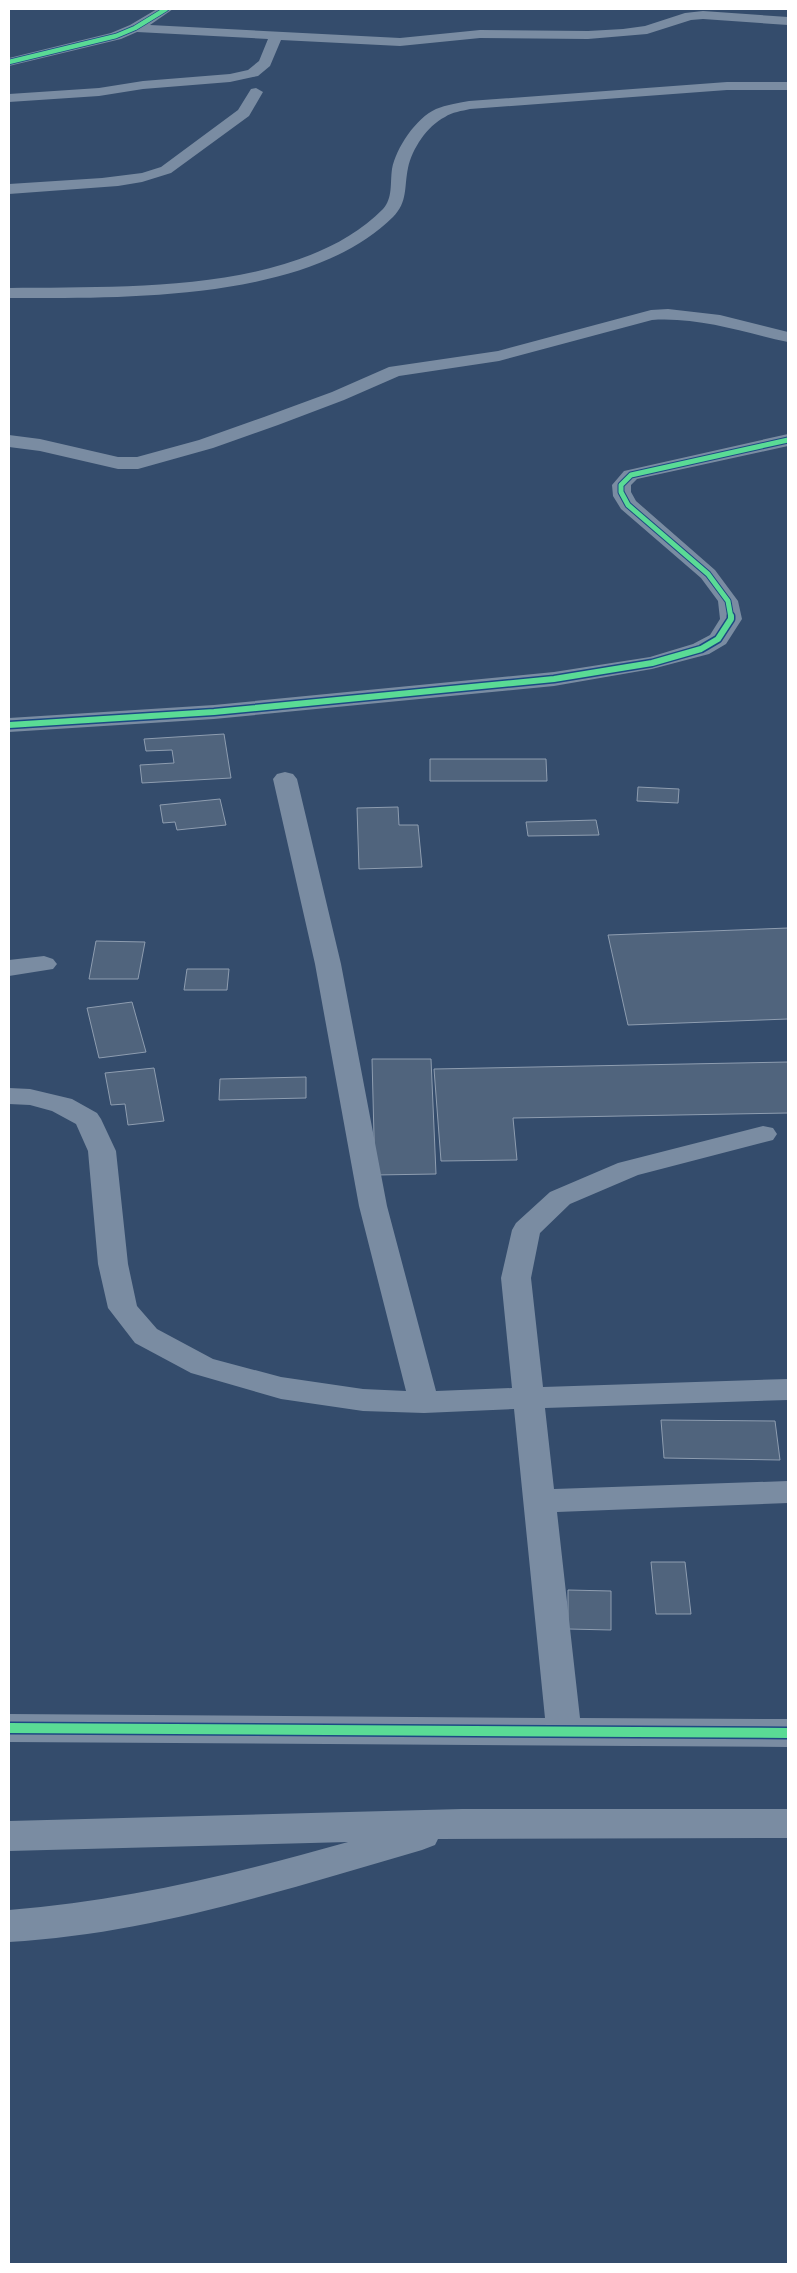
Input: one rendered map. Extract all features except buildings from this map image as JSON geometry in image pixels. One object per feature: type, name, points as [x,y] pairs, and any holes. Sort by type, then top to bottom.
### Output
[{"type":"street","points":[[9,62],[96,42],[135,28],[166,9]]},
{"type":"street","points":[[135,28],[400,42],[480,34],[588,35],[623,33],[647,30],[690,16],[703,15],[788,21]]},
{"type":"street","points":[[9,98],[99,92],[143,85],[230,78],[253,73],[265,63],[276,36]]},
{"type":"street","points":[[9,293],[162,289],[224,282],[286,270],[323,257],[371,228],[395,204],[401,165],[419,131],[440,114],[469,105],[726,86],[788,86]]},
{"type":"street","points":[[9,189],[65,186],[138,179],[155,175],[166,170],[244,113],[256,92]]},
{"type":"street","points":[[9,441],[40,445],[118,463],[138,463],[206,444],[271,421],[338,396],[395,371],[499,356],[651,314],[672,312],[690,314],[788,337]]},
{"type":"street","points":[[9,725],[214,712],[554,679],[652,663],[701,649],[718,639],[731,619],[728,601],[708,574],[628,505],[622,495],[621,486],[623,480],[631,475],[788,440]]},
{"type":"street","points":[[285,779],[328,964],[373,1206],[424,1402]]},
{"type":"street","points":[[9,968],[44,964]]},
{"type":"street","points":[[9,1096],[30,1097],[62,1105],[88,1119],[102,1151],[113,1264],[123,1308],[146,1336],[202,1366],[281,1388],[363,1400],[424,1402],[788,1389]]},
{"type":"street","points":[[564,1730],[527,1397],[516,1278],[526,1230],[560,1198],[628,1169],[762,1134]]},
{"type":"street","points":[[540,1501],[788,1492]]},
{"type":"street","points":[[9,1728],[788,1732]]},
{"type":"street","points":[[9,1836],[462,1824],[788,1824]]},
{"type":"street","points":[[9,1926],[59,1924],[144,1910],[235,1888],[462,1824]]},
{"type":"cycle path","points":[[9,62],[116,36],[135,28],[166,9]]},
{"type":"cycle path","points":[[9,725],[214,712],[554,679],[652,663],[701,649],[718,639],[731,619],[728,601],[708,574],[628,505],[621,492],[621,485],[631,475],[788,440]]},
{"type":"cycle path","points":[[9,1728],[788,1733]]}]
